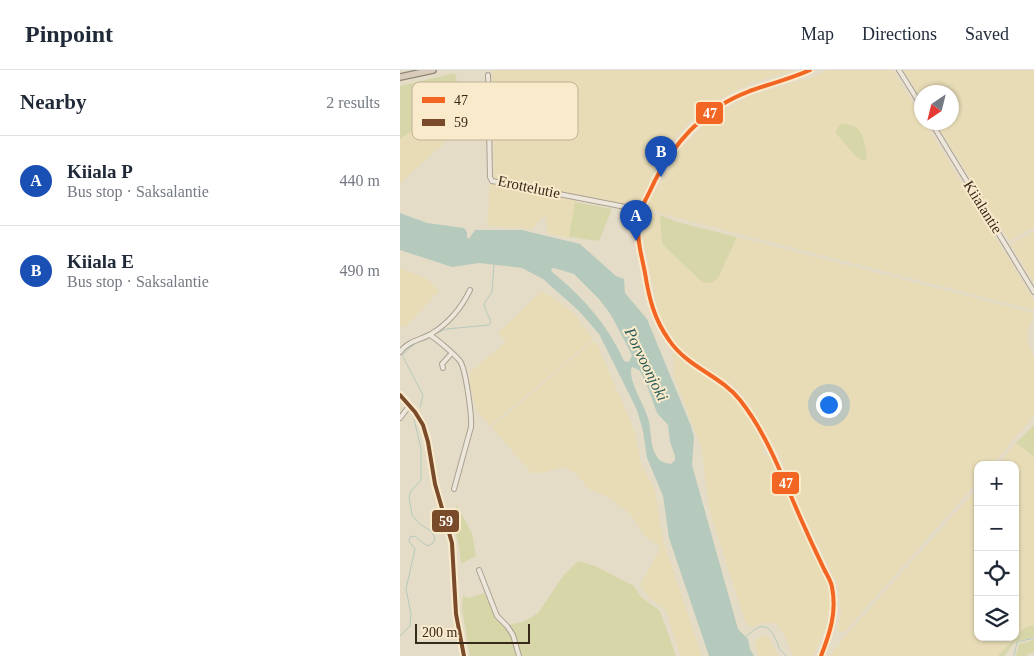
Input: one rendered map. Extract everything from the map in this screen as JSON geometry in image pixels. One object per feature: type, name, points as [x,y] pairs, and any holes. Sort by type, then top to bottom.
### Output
[{"type":"highway","points":[[400,77],[433,70]]},
{"type":"street","points":[[810,70],[745,92],[705,116],[687,133],[671,154],[654,181],[641,210],[638,222],[649,297],[653,313],[660,327],[677,351],[690,363],[720,382],[741,401],[769,445],[795,507],[832,585],[834,615],[821,656]]},
{"type":"street","points":[[899,70],[914,94]]},
{"type":"street","name":"Erottelutie","points":[[488,74],[488,82]]},
{"type":"street","name":"Kiialantie","points":[[936,130],[1034,292]]},
{"type":"street","name":"Erottelutie","points":[[489,140],[490,177],[492,181],[641,210]]},
{"type":"street","points":[[400,352],[405,346],[430,335],[450,320],[462,306],[470,290]]},
{"type":"street","points":[[430,335],[460,362],[464,370],[471,423],[454,489]]},
{"type":"street","points":[[443,368],[442,364],[452,354]]},
{"type":"street","points":[[400,395],[419,418],[426,433],[435,484],[452,543],[456,614],[464,656]]},
{"type":"street","points":[[400,418],[410,405]]},
{"type":"street","points":[[478,570],[497,616],[507,626],[514,638],[518,656]]},
{"type":"shaded area","points":[[492,70],[795,70],[750,83],[708,105],[674,139],[652,176],[640,202],[629,205],[496,180],[494,177],[493,140],[578,140],[578,82],[492,82]]},
{"type":"shaded area","points":[[827,70],[893,70],[914,105],[914,130],[929,130],[1034,300],[1034,310],[647,210],[650,199],[664,179],[679,150],[711,119],[749,96],[811,78]]},
{"type":"shaded area","points":[[904,70],[1034,70],[1034,227],[1009,241],[940,130],[959,130],[959,85],[914,85],[914,87]]},
{"type":"shaded area","points":[[412,131],[412,140],[445,140],[400,183],[400,139]]},
{"type":"shaded area","points":[[490,183],[576,199],[569,238],[547,233],[546,217],[540,219],[533,229],[487,226]]},
{"type":"shaded area","points":[[645,212],[660,215],[662,245],[702,282],[718,278],[737,237],[1034,313],[1027,332],[1028,344],[1034,357],[1034,415],[995,461],[974,461],[974,486],[846,630],[837,632],[841,613],[838,585],[798,504],[780,456],[751,407],[738,390],[693,360],[679,347],[659,314],[643,237]]},
{"type":"shaded area","points":[[1034,231],[1034,283],[1011,245]]},
{"type":"shaded area","points":[[400,268],[429,280],[439,291],[405,327],[400,325]]},
{"type":"shaded area","points":[[542,291],[573,313],[593,339],[490,426],[476,409],[470,384],[470,372],[506,342],[498,333]]},
{"type":"shaded area","points":[[593,341],[596,342],[635,432],[641,464],[655,491],[663,541],[702,656],[680,656],[666,610],[650,598],[640,585],[659,551],[659,546],[646,537],[630,514],[607,496],[589,489],[575,472],[563,467],[541,473],[531,473],[492,427]]},
{"type":"shaded area","points":[[674,352],[686,364],[726,390],[736,400],[747,413],[767,448],[763,449],[763,455],[772,456],[790,501],[827,582],[830,602],[826,627],[813,656],[793,656],[786,637],[777,625],[762,623],[752,627],[746,624],[710,512],[701,447],[674,376],[672,356]]},
{"type":"shaded area","points":[[1016,443],[1034,457],[1034,625],[1024,628],[1019,633],[1019,461],[1001,461]]},
{"type":"shaded area","points":[[974,492],[974,641],[1011,641],[998,656],[830,656],[840,642]]},
{"type":"shaded area","points":[[762,636],[769,637],[778,656],[758,656],[755,641]]},
{"type":"green space","points":[[455,73],[457,82],[417,82]]},
{"type":"green space","points":[[412,83],[412,131],[400,139],[400,86]]},
{"type":"green space","points":[[841,124],[854,126],[861,133],[867,155],[863,161],[855,156],[836,133]]},
{"type":"green space","points":[[575,202],[612,209],[599,241],[569,237]]},
{"type":"green space","points":[[660,215],[677,222],[737,237],[718,278],[710,283],[702,282],[662,244]]},
{"type":"green space","points":[[1034,425],[1034,457],[1016,443]]},
{"type":"green space","points":[[456,504],[472,533],[476,556],[461,564],[454,528],[457,519]]},
{"type":"green space","points":[[578,561],[595,566],[634,586],[640,596],[660,611],[676,656],[520,656],[509,626],[523,622],[538,613],[563,576]]},
{"type":"green space","points":[[485,593],[495,617],[506,626],[512,637],[517,656],[470,656],[462,608],[463,595],[468,598]]},
{"type":"green space","points":[[1034,625],[1034,637],[1019,641],[1019,633],[1024,628]]},
{"type":"green space","points":[[1034,640],[1034,652],[1027,654],[1027,656],[1016,656],[1019,644]]},
{"type":"green space","points":[[1012,641],[1019,641],[1015,642],[1004,656],[998,656]]},
{"type":"water","name":"Porvoonjoki","points":[[400,213],[427,223],[464,228],[469,239],[475,230],[522,230],[580,244],[616,276],[624,279],[625,293],[647,319],[691,426],[694,437],[692,465],[738,629],[748,639],[754,656],[709,656],[669,538],[663,496],[647,458],[643,431],[637,410],[599,334],[579,311],[543,279],[522,268],[479,263],[452,267],[400,250]],"holes":[[[554,268],[574,274],[599,299],[611,315],[632,355],[629,362],[624,361],[610,335],[584,301],[552,272],[551,269]],[[632,367],[639,370],[645,380],[657,413],[668,425],[670,442],[675,456],[675,460],[671,464],[660,460],[654,452],[650,425],[636,391],[631,372]]]},
{"type":"waterway","points":[[437,333],[446,329],[489,325],[491,322],[484,304],[492,292],[494,265]]},
{"type":"waterway","points":[[420,407],[423,395],[402,355],[416,343],[431,337]]},
{"type":"waterway","points":[[400,636],[410,626],[411,614],[406,589],[415,549],[409,541],[410,537],[415,536],[428,546],[433,543],[435,538],[431,531],[421,525],[412,515],[409,497],[411,491],[421,480],[421,449],[414,419]]},
{"type":"waterway","points":[[745,637],[759,627],[767,628],[771,631],[780,650],[786,656]]},
{"type":"waterway","points":[[1014,656],[1017,642],[1034,638]]},
{"type":"transit line","name":"47","points":[[810,70],[733,98],[699,122],[679,143],[655,180],[641,210],[638,234],[650,300],[664,332],[685,358],[732,391],[751,415],[776,462],[830,580],[834,605],[833,614],[830,631],[821,656]]},
{"type":"transit line","name":"59","points":[[400,395],[415,412],[423,425],[428,442],[435,484],[452,543],[456,614],[464,656]]},
{"type":"place","name":"Kiiala E","points":[[661,177]]},
{"type":"place","name":"Kiiala P","points":[[636,241]]}]
